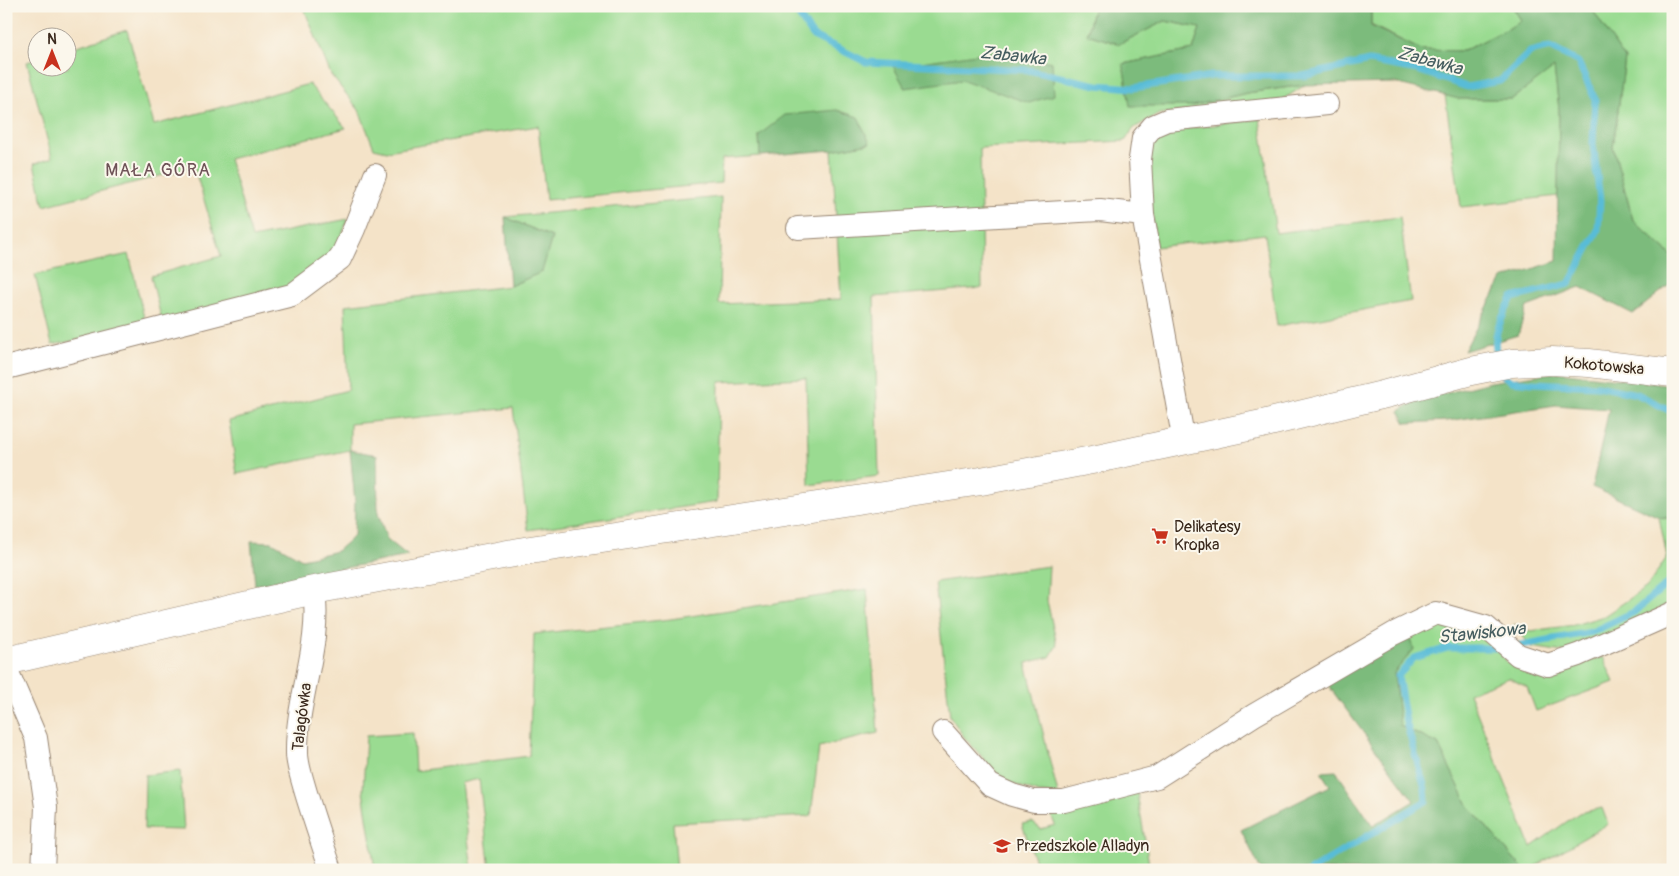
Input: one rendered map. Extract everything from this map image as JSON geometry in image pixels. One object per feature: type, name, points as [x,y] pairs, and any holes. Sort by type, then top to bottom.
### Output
[{"type":"street","points":[[1184,442],[1143,214],[1140,159],[1143,138],[1153,126],[1167,120],[1327,104]]},
{"type":"street","points":[[6,368],[292,295],[340,259],[375,175]]},
{"type":"street","points":[[798,228],[1090,211],[1143,214]]},
{"type":"street","name":"Kokotowska","points":[[6,661],[314,590],[592,540],[981,481],[1184,442],[1340,406],[1472,371],[1524,363],[1589,363],[1673,373]]},
{"type":"street","name":"Talagówka","points":[[314,590],[316,606],[313,645],[300,715],[297,754],[307,795],[331,870]]},
{"type":"street","points":[[943,732],[990,784],[1012,795],[1034,801],[1064,801],[1157,777],[1254,715],[1393,634],[1436,613],[1486,627],[1518,655],[1548,665],[1578,655],[1673,613]]},
{"type":"street","points":[[6,668],[36,738],[46,807],[44,870]]},
{"type":"green space","points":[[303,6],[1094,6],[1087,34],[1119,44],[1165,21],[1200,28],[1193,50],[1123,64],[1192,106],[1247,93],[1305,85],[1282,100],[1159,114],[1134,128],[1125,141],[980,148],[982,288],[874,297],[879,476],[809,485],[806,378],[719,382],[717,502],[528,530],[513,408],[350,424],[350,450],[237,474],[229,421],[348,390],[345,305],[510,286],[541,272],[552,237],[505,217],[721,197],[719,304],[841,299],[832,150],[870,143],[759,135],[760,156],[722,159],[721,183],[546,200],[538,126],[387,151],[374,148],[359,110],[331,75]]},
{"type":"green space","points":[[1094,6],[1371,6],[1371,26],[1421,50],[1463,51],[1521,20],[1512,6],[1590,6],[1625,59],[1613,147],[1633,220],[1673,257],[1673,282],[1633,314],[1580,287],[1527,307],[1518,335],[1464,351],[1502,279],[1557,261],[1559,109],[1554,68],[1512,99],[1459,99],[1395,83],[1305,85],[1247,93],[1192,106],[1130,106],[1123,64],[1193,50],[1200,28],[1165,21],[1119,44],[1087,34]]},
{"type":"green space","points":[[1371,6],[1512,6],[1521,20],[1463,51],[1421,50],[1371,25]]},
{"type":"green space","points":[[1590,6],[1673,6],[1673,257],[1633,220],[1613,147],[1625,59]]},
{"type":"green space","points":[[127,30],[154,125],[309,84],[346,128],[229,159],[252,238],[348,219],[335,252],[285,291],[162,322],[151,276],[221,256],[194,167],[44,206],[34,164],[52,158],[31,78],[78,78],[78,46]]},
{"type":"green space","points":[[997,51],[1052,62],[1054,95],[1029,103],[963,80],[905,88],[893,66]]},
{"type":"green space","points":[[1554,67],[1559,109],[1558,196],[1461,207],[1445,95],[1460,99],[1512,99]]},
{"type":"green space","points":[[837,110],[858,117],[870,143],[832,150],[760,156],[759,135],[785,115]]},
{"type":"green space","points":[[1260,119],[1276,233],[1400,217],[1411,301],[1277,326],[1265,234],[1156,247],[1145,148],[1153,133]]},
{"type":"green space","points":[[505,217],[552,237],[542,272],[510,286]]},
{"type":"green space","points":[[129,254],[146,326],[52,345],[35,275]]},
{"type":"green space","points":[[1557,372],[1673,385],[1673,519],[1659,517],[1592,487],[1609,409],[1556,405],[1447,421],[1406,423],[1399,411],[1416,401],[1490,382]]},
{"type":"green space","points":[[350,450],[377,455],[378,514],[387,539],[408,556],[255,585],[251,541],[272,542],[302,559],[337,551],[354,536],[355,502]]},
{"type":"green space","points":[[1659,517],[1673,519],[1673,602],[1570,653],[1531,647],[1514,624],[1530,631],[1574,625],[1604,616],[1647,587],[1667,557]]},
{"type":"green space","points":[[1049,566],[1047,601],[1057,645],[1050,657],[1026,663],[1058,794],[1039,793],[1004,781],[964,737],[950,716],[935,582]]},
{"type":"green space","points":[[867,589],[878,733],[819,747],[811,816],[673,823],[677,870],[490,870],[479,779],[461,783],[472,870],[375,870],[363,791],[366,736],[413,733],[415,771],[529,756],[534,634],[671,619]]},
{"type":"green space","points":[[1437,619],[1489,638],[1507,662],[1536,675],[1603,657],[1614,682],[1536,711],[1527,687],[1509,678],[1469,693],[1531,847],[1579,813],[1602,808],[1608,824],[1529,870],[1524,870],[1469,807],[1438,744],[1400,726],[1394,673],[1414,649],[1407,632]]},
{"type":"green space","points":[[1407,632],[1414,649],[1394,673],[1400,726],[1438,744],[1469,807],[1524,870],[1261,870],[1241,830],[1330,786],[1321,772],[1336,771],[1373,826],[1414,801],[1325,681]]},
{"type":"green space","points":[[180,771],[184,830],[144,829],[145,775]]},
{"type":"green space","points":[[1137,793],[1150,870],[1038,870],[1022,824],[1032,822],[1041,829],[1055,825],[1050,812],[1075,811]]},
{"type":"waterway","name":"Zabawka","points":[[792,6],[813,36],[866,62],[1028,70],[1097,85],[1133,88],[1212,76],[1303,76],[1369,61],[1417,70],[1467,87],[1500,81],[1530,52],[1550,47],[1578,62],[1595,99],[1593,144],[1600,200],[1598,230],[1569,284],[1512,298],[1496,335],[1495,343],[1498,359]]},
{"type":"waterway","name":"Zabawka","points":[[1502,372],[1511,381],[1597,386],[1637,394],[1673,412]]},
{"type":"waterway","name":"Stawiskowa","points":[[1516,646],[1592,632],[1634,612],[1673,579]]},
{"type":"waterway","name":"Stawiskowa","points":[[1311,870],[1426,801],[1425,789],[1406,722],[1398,676],[1414,658],[1448,648],[1501,648]]},
{"type":"place","name":"Delikatesy Kropka","points":[[1160,536]]},
{"type":"place","name":"Przedszkole Alladyn","points":[[1002,846]]},
{"type":"district","name":"MAŁA GÓRA","points":[[158,170]]}]
